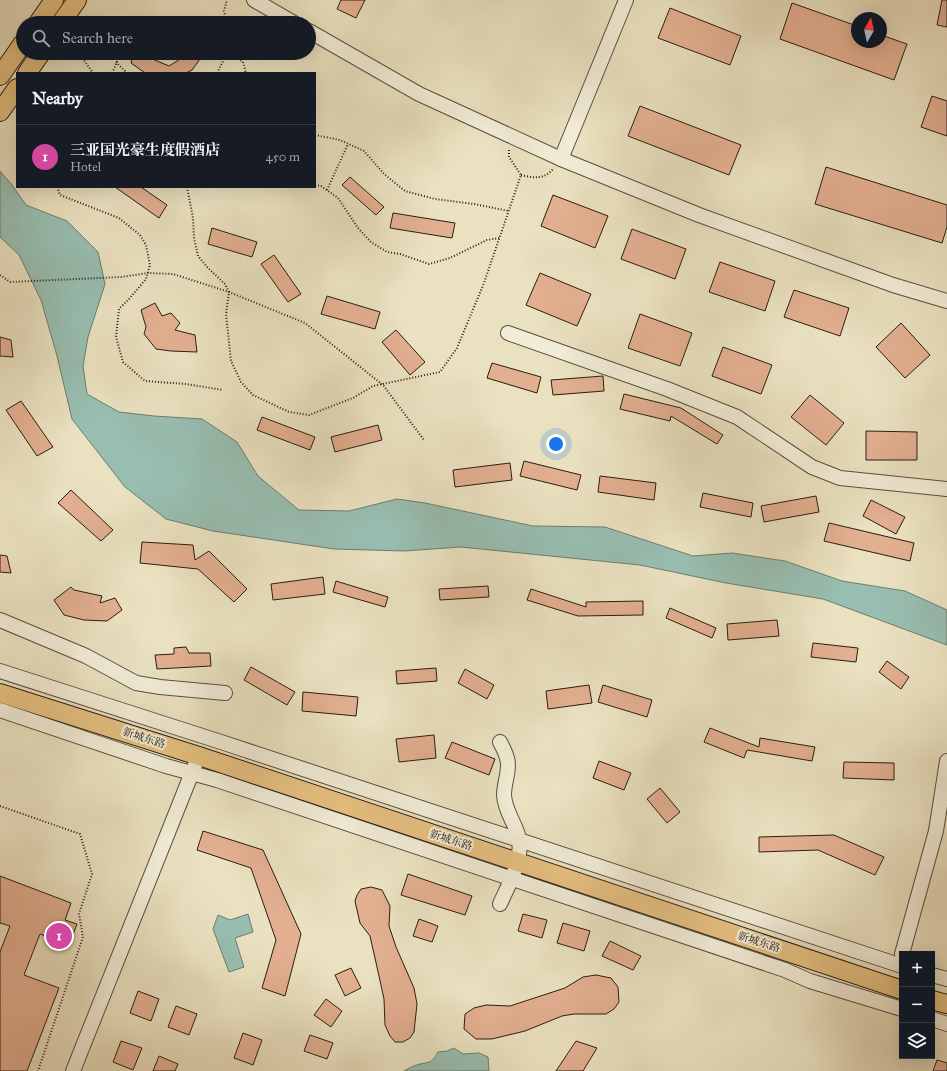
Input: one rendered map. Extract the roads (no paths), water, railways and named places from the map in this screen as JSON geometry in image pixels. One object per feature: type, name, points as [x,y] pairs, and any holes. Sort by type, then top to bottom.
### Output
[{"type":"main road","points":[[43,16],[54,0]]},
{"type":"main road","points":[[66,16],[77,0]]},
{"type":"main road","points":[[0,76],[16,54]]},
{"type":"main road","points":[[28,72],[36,60]]},
{"type":"main road","points":[[0,112],[16,89]]},
{"type":"main road","name":"新城东路","points":[[0,692],[199,756],[515,870],[898,989]]},
{"type":"main road","points":[[935,1001],[947,1004]]},
{"type":"street","points":[[254,0],[282,16]]},
{"type":"street","points":[[561,159],[626,0]]},
{"type":"street","points":[[316,35],[419,94],[561,159],[699,214],[893,285],[947,301]]},
{"type":"street","points":[[508,333],[667,389],[737,417],[812,467],[840,478],[947,489]]},
{"type":"street","points":[[0,620],[86,656],[136,683],[160,687],[225,693]]},
{"type":"street","points":[[0,671],[519,840],[899,959]]},
{"type":"street","points":[[0,710],[166,766],[515,870],[785,970],[810,982],[899,1008]]},
{"type":"street","points":[[500,742],[507,755],[508,770],[504,794],[507,812],[514,825],[519,840],[515,870],[500,904]]},
{"type":"street","points":[[73,1071],[199,756]]},
{"type":"street","points":[[903,951],[936,831],[947,762]]},
{"type":"street","points":[[935,976],[947,979]]},
{"type":"street","points":[[935,1020],[947,1024]]},
{"type":"water","points":[[0,171],[26,205],[67,221],[98,252],[105,284],[88,337],[83,366],[87,394],[119,412],[202,419],[237,442],[258,476],[299,510],[349,511],[397,499],[425,503],[533,526],[605,527],[693,556],[732,553],[785,561],[842,581],[905,591],[947,610],[947,645],[823,599],[726,583],[640,565],[461,547],[404,551],[334,549],[213,531],[166,519],[125,487],[72,419],[57,356],[41,300],[19,255],[0,237]]},
{"type":"water","points":[[248,914],[253,932],[235,938],[244,967],[229,972],[213,929],[218,915],[230,920]]},
{"type":"water","points":[[454,1048],[463,1054],[479,1053],[488,1057],[489,1071],[404,1071],[413,1066],[431,1061],[438,1052],[447,1051]]},
{"type":"place","name":"三亚国光豪生度假酒店","points":[[59,936]]}]
